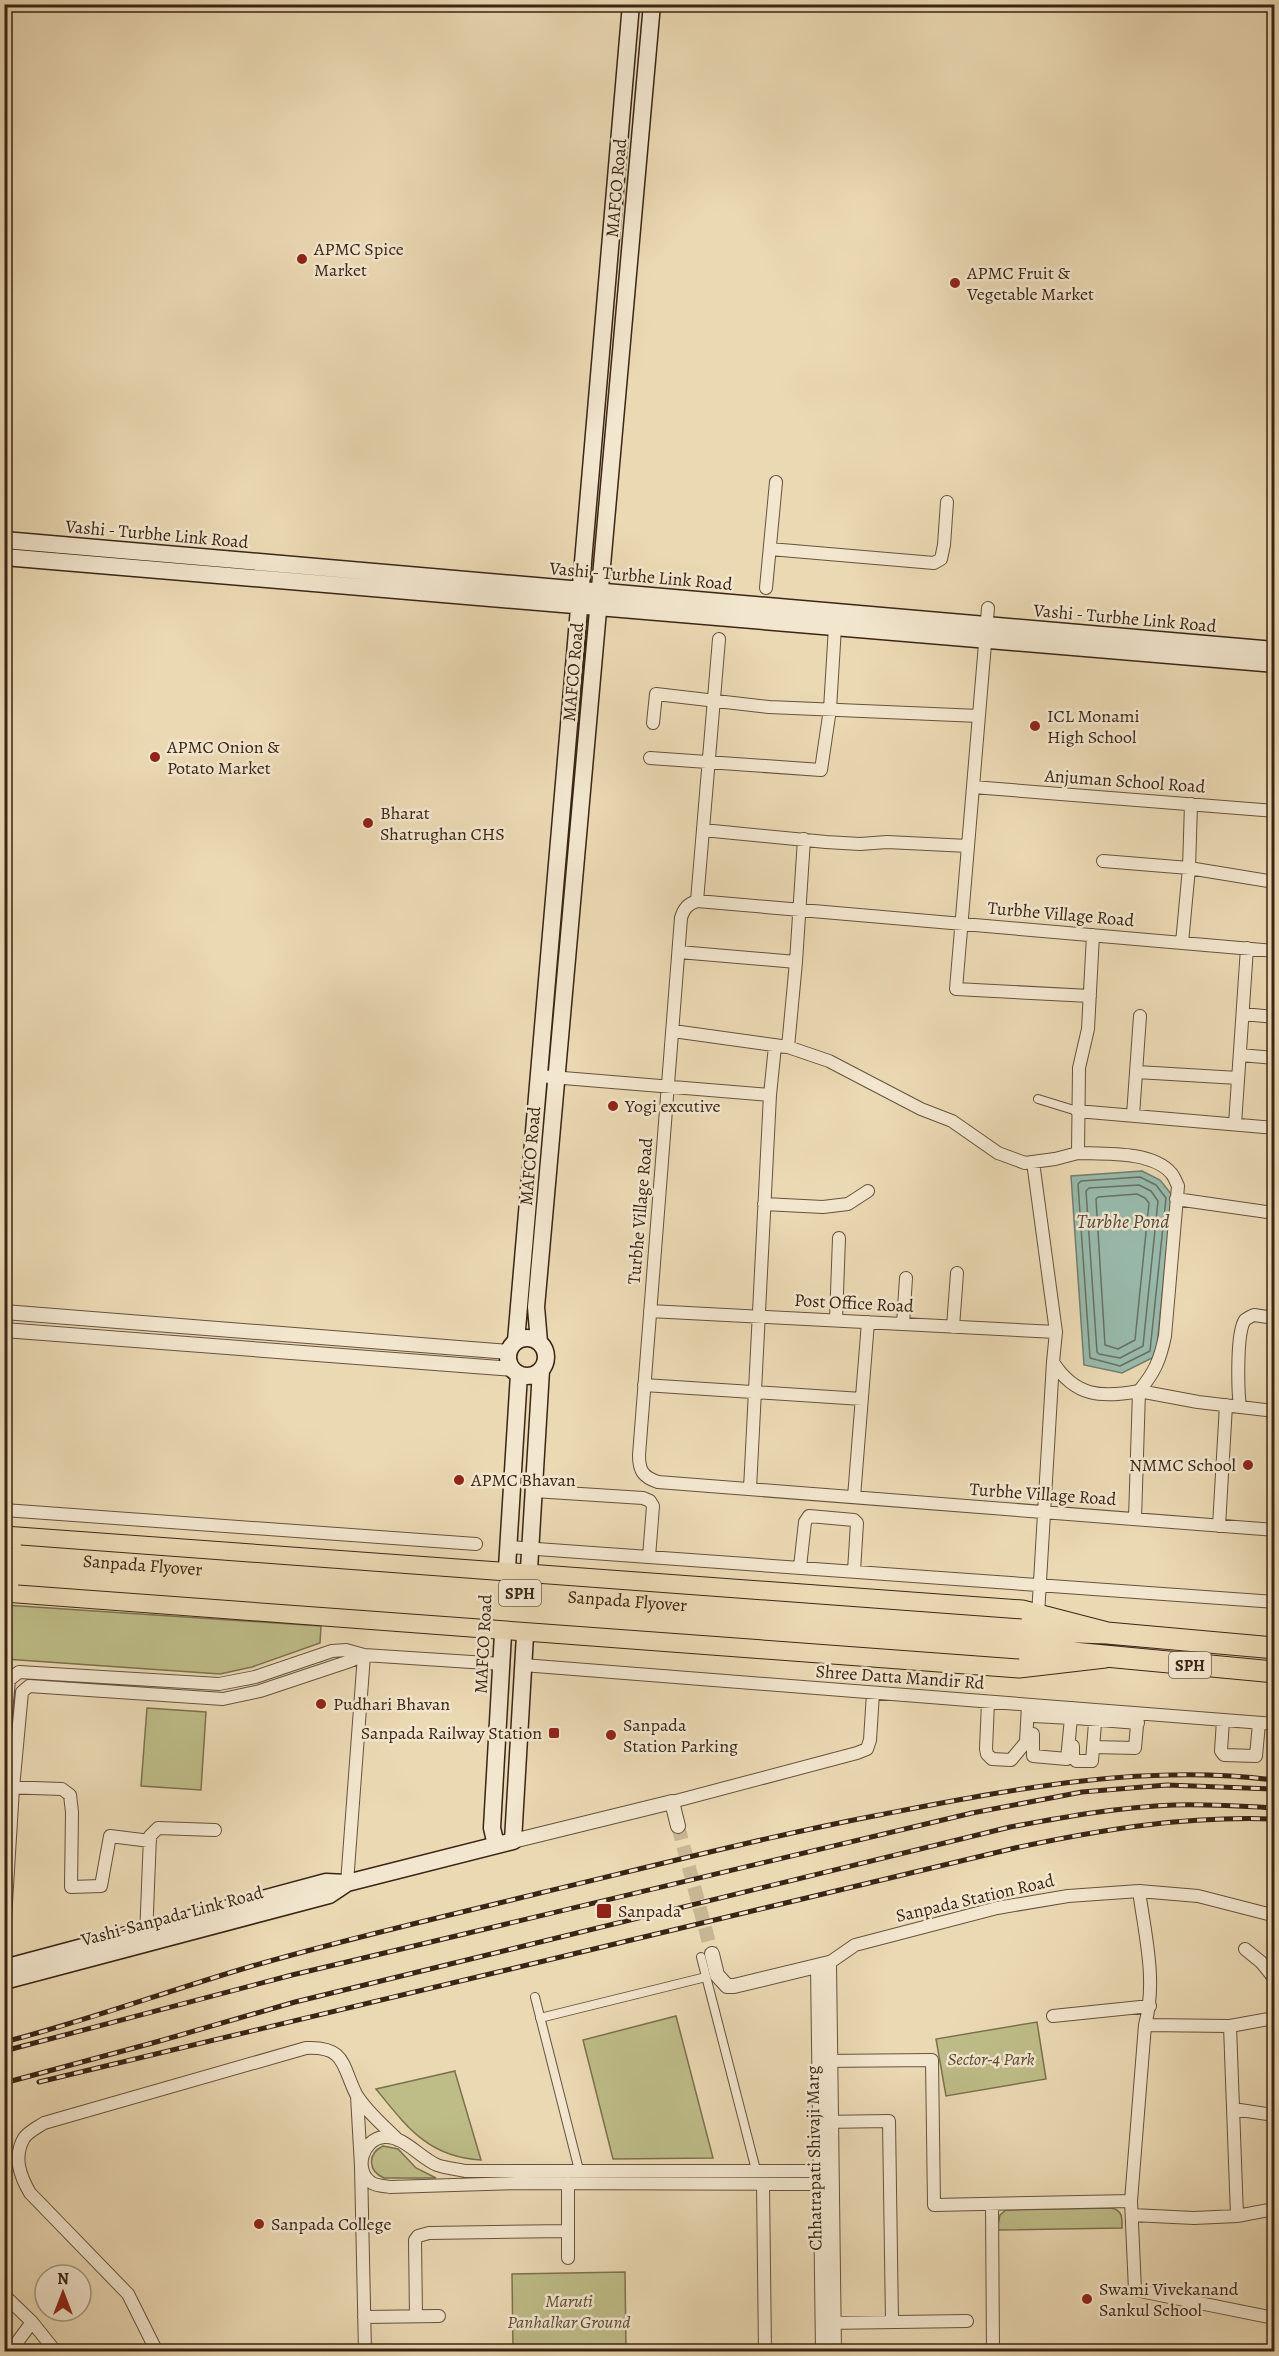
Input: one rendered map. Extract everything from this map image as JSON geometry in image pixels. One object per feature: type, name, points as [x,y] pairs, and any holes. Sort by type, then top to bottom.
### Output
[{"type":"highway","points":[[4,1537],[1022,1611],[1107,1633]]},
{"type":"highway","name":"Sanpada Flyover","points":[[12,1564],[1020,1639],[1105,1657]]},
{"type":"highway","points":[[415,1622],[419,1566]]},
{"type":"highway","points":[[4,1591],[1019,1667],[1105,1657]]},
{"type":"highway","name":"Sanpada Flyover","points":[[1020,1639],[1107,1633]]},
{"type":"highway","name":"SPH","points":[[1107,1633],[1275,1648]]},
{"type":"highway","name":"SPH","points":[[1105,1657],[1275,1672]]},
{"type":"main road","name":"MAFCO Road","points":[[512,1346],[538,1084],[631,4]]},
{"type":"main road","name":"MAFCO Road","points":[[539,1342],[536,1307],[652,4]]},
{"type":"main road","name":"Vashi - Turbhe Link Road","points":[[4,540],[337,577],[986,632],[1275,650]]},
{"type":"main road","name":"Vashi - Turbhe Link Road","points":[[4,557],[337,577]]},
{"type":"main road","name":"Vashi - Turbhe Link Road","points":[[599,599],[835,627],[986,632],[1275,664]]},
{"type":"main road","points":[[513,1841],[541,1370],[546,1359],[546,1352],[539,1342],[528,1338],[512,1346],[510,1364],[516,1371],[530,1375],[541,1370]]},
{"type":"main road","name":"MAFCO Road","points":[[496,1845],[492,1828],[516,1371]]},
{"type":"main road","name":"Vashi-Sanpada Link Road","points":[[4,1981],[326,1882],[347,1883],[513,1841]]},
{"type":"main road","name":"Vashi-Sanpada Link Road","points":[[4,1968],[146,1936]]},
{"type":"street","points":[[766,588],[776,482]]},
{"type":"street","points":[[770,549],[934,563],[942,559],[947,502]]},
{"type":"street","points":[[988,608],[956,989],[1090,996]]},
{"type":"street","points":[[650,758],[821,770],[830,709],[835,627]]},
{"type":"street","points":[[697,901],[719,639]]},
{"type":"street","points":[[653,723],[656,694],[769,707],[979,716]]},
{"type":"street","name":"Anjuman School Road","points":[[973,787],[1275,811]]},
{"type":"street","points":[[1182,943],[1189,868],[1191,804]]},
{"type":"street","points":[[703,830],[860,844],[887,842],[968,846]]},
{"type":"street","points":[[788,1047],[804,839]]},
{"type":"street","points":[[1103,861],[1189,868],[1275,882]]},
{"type":"street","points":[[554,901],[572,902]]},
{"type":"street","name":"Turbhe Village Road","points":[[1275,951],[697,901],[689,904],[684,910],[679,952],[639,1455],[639,1466],[645,1477],[658,1482],[1275,1530]]},
{"type":"street","points":[[1078,1154],[1079,1068],[1088,1029],[1093,935]]},
{"type":"street","points":[[1235,1124],[1247,948]]},
{"type":"street","points":[[679,952],[796,963]]},
{"type":"street","points":[[1243,1014],[1275,1017]]},
{"type":"street","points":[[1133,1115],[1140,1016]]},
{"type":"street","points":[[672,1031],[788,1047],[829,1061],[921,1110],[952,1121],[998,1153],[1025,1162],[1078,1154],[1141,1157],[1159,1164],[1172,1173],[1178,1186],[1165,1336],[1153,1376],[1139,1391],[1135,1519]]},
{"type":"street","points":[[750,1489],[757,1393],[770,1095],[775,1046],[788,1047]]},
{"type":"street","points":[[1240,1055],[1275,1058]]},
{"type":"street","points":[[1137,1072],[1238,1078]]},
{"type":"street","points":[[538,1084],[668,1087],[770,1095]]},
{"type":"street","points":[[1038,1099],[1077,1111],[1275,1128]]},
{"type":"street","points":[[1032,1162],[1044,1233],[1056,1332],[1038,1615]]},
{"type":"street","points":[[764,1204],[823,1207],[848,1204],[868,1191]]},
{"type":"street","points":[[1176,1199],[1275,1213]]},
{"type":"street","points":[[836,1320],[838,1238]]},
{"type":"street","points":[[953,1327],[957,1273]]},
{"type":"street","points":[[903,1324],[906,1278]]},
{"type":"street","name":"Post Office Road","points":[[650,1311],[1056,1332]]},
{"type":"street","points":[[4,1312],[512,1346]]},
{"type":"street","points":[[1240,1407],[1238,1372],[1242,1329],[1246,1320],[1254,1315],[1275,1318]]},
{"type":"street","points":[[854,1497],[868,1322]]},
{"type":"street","points":[[4,1330],[516,1371]]},
{"type":"street","points":[[1053,1362],[1069,1383],[1082,1390],[1098,1394],[1115,1395],[1139,1391],[1226,1406],[1275,1411]]},
{"type":"street","points":[[644,1385],[862,1399]]},
{"type":"street","points":[[1219,1526],[1226,1406]]},
{"type":"street","points":[[534,1491],[643,1498],[650,1501],[653,1506],[649,1557]]},
{"type":"street","points":[[4,1510],[476,1544]]},
{"type":"street","points":[[800,1568],[804,1522],[809,1516],[854,1520],[857,1523],[854,1571]]},
{"type":"street","points":[[508,1546],[1275,1602]]},
{"type":"street","points":[[4,1734],[9,1680],[19,1672],[219,1684],[255,1677],[332,1651],[346,1650],[364,1654],[502,1664]]},
{"type":"street","points":[[4,1935],[9,1787],[22,1692],[29,1686],[223,1700],[260,1691],[350,1662],[364,1654]]},
{"type":"street","points":[[347,1883],[364,1654]]},
{"type":"street","name":"Shree Datta Mandir Rd","points":[[524,1665],[988,1702],[1095,1715],[1275,1724]]},
{"type":"street","points":[[678,1826],[672,1802],[867,1749],[870,1740],[873,1693]]},
{"type":"street","points":[[988,1702],[986,1749],[992,1759],[1011,1760],[1024,1746],[1032,1709]]},
{"type":"street","points":[[1032,1709],[1033,1756],[1064,1760],[1068,1757],[1073,1713]]},
{"type":"street","points":[[1073,1713],[1073,1757],[1076,1761],[1092,1761],[1095,1715]]},
{"type":"street","points":[[1093,1747],[1134,1749],[1138,1718]]},
{"type":"street","points":[[1223,1720],[1221,1751],[1224,1755],[1256,1756],[1259,1723]]},
{"type":"street","points":[[9,1787],[62,1790],[70,1795],[72,1812],[71,1887],[101,1886],[110,1836],[150,1841]]},
{"type":"street","name":"Vashi-Sanpada Link Road","points":[[513,1841],[672,1802]]},
{"type":"street","points":[[146,1936],[152,1832],[158,1828],[215,1830]]},
{"type":"street","points":[[1139,1891],[1151,1978],[1131,2201],[1135,2290],[1275,2318]]},
{"type":"street","name":"Sanpada Station Road","points":[[706,1955],[717,1975],[727,1986],[734,1986],[824,1965],[855,1945],[997,1908],[1068,1896],[1139,1891],[1198,1896],[1268,1914],[1275,1918]]},
{"type":"street","points":[[1245,1949],[1275,1978]]},
{"type":"street","points":[[706,1955],[706,1977],[756,2170]]},
{"type":"street","name":"Chhatrapati Shivaji Marg","points":[[823,2352],[828,2323],[824,1965]]},
{"type":"street","points":[[540,2018],[706,1977]]},
{"type":"street","points":[[535,1997],[579,2170]]},
{"type":"street","points":[[1053,2016],[1150,2006]]},
{"type":"street","points":[[1145,2025],[1230,2026],[1275,2018]]},
{"type":"street","points":[[1230,2026],[1237,2216]]},
{"type":"street","points":[[157,2352],[128,2294],[30,2193],[20,2176],[18,2156],[25,2136],[44,2123],[306,2048],[323,2047],[334,2053],[345,2065],[357,2095],[362,2166],[365,2352]]},
{"type":"street","points":[[825,2061],[932,2060],[934,2205],[1131,2201]]},
{"type":"street","points":[[357,2095],[398,2139],[417,2154],[438,2165],[465,2171],[756,2170],[826,2177]]},
{"type":"street","points":[[1233,2109],[1275,2115]]},
{"type":"street","points":[[826,2122],[889,2121],[892,2322]]},
{"type":"street","points":[[380,2186],[368,2178],[362,2166],[365,2148],[375,2139],[383,2137],[398,2139]]},
{"type":"street","points":[[438,2165],[445,2176],[444,2181],[438,2187]]},
{"type":"street","points":[[362,2207],[368,2192],[380,2186],[438,2187],[568,2183],[763,2184],[826,2177]]},
{"type":"street","points":[[568,2183],[568,2258]]},
{"type":"street","points":[[763,2184],[765,2352]]},
{"type":"street","points":[[992,2204],[993,2352]]},
{"type":"street","points":[[1131,2215],[1194,2218],[1237,2216],[1275,2209]]},
{"type":"street","points":[[416,2316],[415,2241],[418,2236],[429,2233],[568,2231]]},
{"type":"street","points":[[4,2295],[32,2322],[56,2352]]},
{"type":"street","points":[[364,2317],[439,2316]]},
{"type":"street","points":[[828,2323],[967,2321]]},
{"type":"street","points":[[10,2352],[32,2322]]},
{"type":"street","name":"Chhatrapati Shivaji Marg","points":[[828,2323],[834,2352]]},
{"type":"green space","points":[[5,1605],[321,1626],[320,1643],[252,1667],[220,1674],[5,1659]]},
{"type":"green space","points":[[147,1708],[206,1712],[201,1790],[141,1786]]},
{"type":"green space","points":[[676,2016],[713,2158],[613,2159],[583,2040]]},
{"type":"green space","name":"Sector-4 Park","points":[[1037,2022],[1046,2079],[946,2096],[936,2039]]},
{"type":"green space","points":[[455,2071],[481,2160],[447,2153],[420,2138],[376,2089]]},
{"type":"green space","points":[[383,2146],[398,2149],[416,2168],[436,2178],[384,2178],[379,2175],[372,2167],[372,2158],[374,2153]]},
{"type":"green space","points":[[1112,2208],[1120,2213],[1122,2228],[997,2230],[1000,2215],[1006,2210]]},
{"type":"green space","name":"Maruti Panhalkar Ground","points":[[625,2272],[626,2348],[513,2349],[512,2274]]},
{"type":"water","name":"Turbhe Pond","points":[[1142,1171],[1160,1180],[1172,1195],[1156,1356],[1122,1373],[1084,1365],[1071,1176]]},
{"type":"tunnel","points":[[678,1826],[712,1954]]},
{"type":"railway","points":[[4,2042],[321,1947],[709,1852],[836,1824],[1026,1788],[1075,1782],[1174,1775],[1274,1780]]},
{"type":"railway","points":[[4,2051],[292,1975],[972,1813],[1082,1792],[1167,1785],[1274,1789]]},
{"type":"railway","points":[[4,2083],[295,2002],[1010,1827],[1092,1813],[1153,1806],[1274,1808]]},
{"type":"railway","points":[[39,2082],[1015,1848],[1144,1825],[1208,1820],[1274,1819]]},
{"type":"place","name":"APMC Spice Market","points":[[302,259]]},
{"type":"place","name":"APMC Fruit & Vegetable Market","points":[[955,283]]},
{"type":"place","name":"ICL Monami High School","points":[[1035,726]]},
{"type":"place","name":"APMC Onion & Potato Market","points":[[155,757]]},
{"type":"place","name":"Bharat Shatrughan CHS","points":[[368,823]]},
{"type":"place","name":"Yogi excutive","points":[[613,1106]]},
{"type":"place","name":"NMMC School","points":[[1248,1465]]},
{"type":"place","name":"APMC Bhavan","points":[[459,1480]]},
{"type":"place","name":"Pudhari Bhavan","points":[[321,1704]]},
{"type":"place","name":"Sanpada Railway Station","points":[[554,1733]]},
{"type":"place","name":"Sanpada Station Parking","points":[[611,1735]]},
{"type":"place","name":"Sanpada","points":[[604,1911]]},
{"type":"place","name":"Sanpada College","points":[[259,2224]]},
{"type":"place","name":"Swami Vivekanand Sankul School","points":[[1087,2299]]}]
